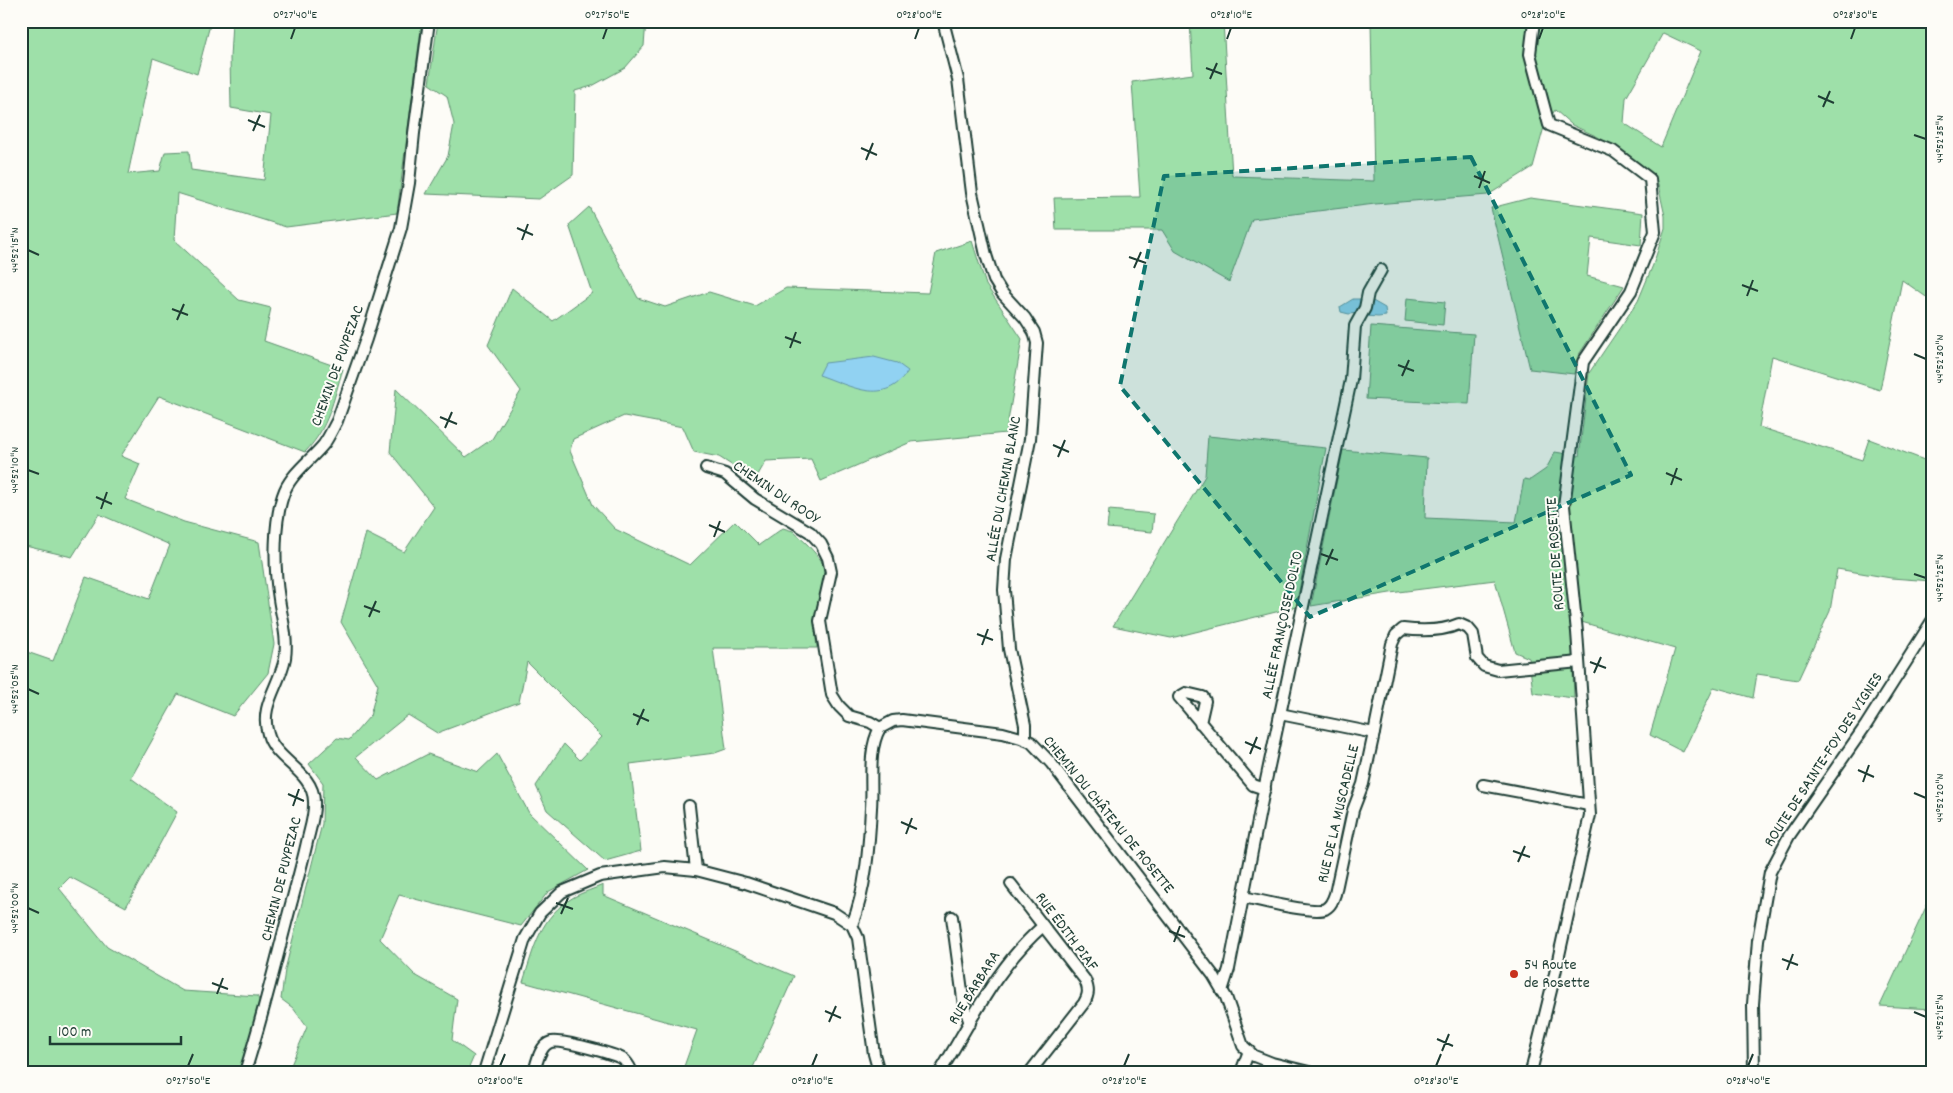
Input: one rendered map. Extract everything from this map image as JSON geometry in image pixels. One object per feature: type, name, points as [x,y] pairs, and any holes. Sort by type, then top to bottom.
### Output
[{"type":"street","name":"CHEMIN DE PUYPEZAC","points":[[245,1072],[276,969],[314,812],[312,790],[300,772],[278,751],[268,735],[265,717],[269,699],[285,659],[286,639],[276,573],[278,523],[281,503],[286,489],[294,476],[324,443],[337,421],[393,258],[401,228],[409,183],[429,21]]},
{"type":"street","name":"ALLÉE DU CHEMIN BLANC","points":[[943,21],[958,78],[972,193],[986,255],[994,280],[1002,293],[1034,332],[1037,343],[1030,439],[1006,559],[1004,590],[1009,649],[1026,725],[1025,739]]},
{"type":"street","name":"ROUTE DE ROSETTE","points":[[1530,1072],[1554,978],[1590,815],[1579,662],[1564,506],[1583,362],[1631,291],[1655,232],[1650,179],[1613,151],[1549,125],[1530,54],[1534,21]]},
{"type":"street","name":"ALLÉE FRANÇOISE DOLTO","points":[[1222,991],[1230,969],[1280,714],[1351,380],[1355,326],[1365,308],[1368,293],[1381,270]]},
{"type":"street","name":"CHEMIN DU ROOY","points":[[706,468],[725,474],[755,500],[810,532],[821,544],[828,558],[831,572],[820,621],[832,695],[849,716],[870,722],[880,728]]},
{"type":"street","name":"ROUTE DE SAINTE-FOY DES VIGNES","points":[[1754,1072],[1753,1004],[1758,940],[1770,872],[1789,836],[1866,725],[1932,621]]},
{"type":"street","points":[[1374,733],[1392,644],[1396,635],[1403,629],[1450,628],[1459,624],[1468,628],[1473,634],[1477,658],[1484,666],[1498,670],[1579,662]]},
{"type":"street","name":"RUE DE LA MUSCADELLE","points":[[1243,897],[1316,911],[1323,910],[1332,903],[1353,810],[1364,784],[1374,733],[1280,714]]},
{"type":"street","name":"CHEMIN DU CHÂTEAU DE ROSETTE","points":[[880,728],[893,721],[917,721],[1003,733],[1031,742],[1051,763],[1214,975],[1243,1046],[1249,1051]]},
{"type":"street","points":[[1200,723],[1252,784],[1265,789]]},
{"type":"street","points":[[852,926],[859,908],[864,880],[872,807],[873,745],[880,728]]},
{"type":"street","points":[[1483,785],[1589,805]]},
{"type":"street","points":[[689,806],[696,870]]},
{"type":"street","points":[[484,1072],[524,939],[540,912],[562,892],[600,876],[665,868],[696,870],[746,883],[834,914],[852,926],[858,938],[874,1054],[880,1072]]},
{"type":"street","name":"RUE ÉDITH PIAF","points":[[1011,884],[1085,980],[1088,994],[1084,1003],[1030,1072]]},
{"type":"street","points":[[952,917],[964,1006],[970,1023]]},
{"type":"street","name":"RUE BARBARA","points":[[940,1072],[1001,970],[1030,937],[1043,926]]},
{"type":"street","points":[[534,1072],[543,1048],[549,1042],[563,1041],[621,1058],[629,1064],[632,1072]]},
{"type":"street","points":[[1241,1072],[1249,1051],[1254,1056],[1272,1063],[1309,1072]]},
{"type":"highlighted area","points":[[1471,157],[1631,475],[1310,617],[1120,386],[1164,176]]},
{"type":"green space","points":[[21,21],[211,21],[197,74],[153,58],[128,174],[160,171],[165,152],[189,151],[191,170],[264,180],[271,115],[231,108],[230,58],[232,21],[422,21],[397,213],[286,227],[177,193],[174,240],[239,300],[271,308],[264,341],[343,369],[329,413],[320,433],[305,452],[159,396],[121,456],[140,464],[125,499],[184,522],[259,542],[274,644],[268,673],[233,716],[178,694],[131,778],[177,812],[126,907],[70,877],[59,888],[107,947],[183,991],[257,996],[260,1002],[240,1072],[21,1072],[21,650],[53,661],[86,577],[149,599],[170,545],[99,514],[72,557],[21,545]]},
{"type":"green space","points":[[438,21],[646,21],[644,46],[625,68],[592,86],[575,91],[573,175],[539,199],[426,194],[448,156],[454,124],[447,96],[429,84]]},
{"type":"green space","points":[[1190,21],[1223,21],[1232,176],[1374,181],[1371,21],[1932,21],[1932,301],[1902,280],[1880,390],[1772,356],[1759,427],[1862,460],[1869,439],[1932,463],[1932,581],[1891,578],[1837,569],[1830,611],[1798,680],[1757,674],[1753,698],[1714,687],[1683,752],[1650,735],[1675,649],[1571,619],[1574,698],[1533,693],[1529,658],[1515,652],[1495,580],[1390,593],[1311,606],[1343,450],[1427,458],[1425,518],[1516,522],[1524,479],[1530,480],[1546,469],[1555,452],[1579,456],[1589,373],[1638,301],[1653,265],[1665,228],[1665,216],[1658,185],[1650,171],[1598,137],[1572,125],[1555,110],[1544,127],[1533,167],[1488,195],[1375,204],[1252,219],[1229,282],[1175,251],[1162,230],[1056,230],[1054,198],[1140,197],[1132,82],[1193,74]],"holes":[[[1663,33],[1701,51],[1661,147],[1624,123],[1626,98]]]},
{"type":"green space","points":[[1530,198],[1643,213],[1641,245],[1591,238],[1587,276],[1624,286],[1578,356],[1574,374],[1530,369],[1491,208]]},
{"type":"green space","points":[[589,207],[638,298],[665,307],[709,292],[755,306],[786,288],[928,293],[936,253],[972,241],[986,285],[1022,339],[1006,433],[911,442],[821,481],[811,459],[766,461],[755,480],[719,457],[694,452],[683,427],[624,416],[573,439],[570,451],[593,505],[615,529],[690,565],[735,521],[759,545],[783,528],[793,531],[821,560],[824,569],[823,586],[814,620],[817,648],[713,648],[726,749],[715,753],[630,764],[641,851],[605,861],[547,810],[536,786],[564,744],[580,760],[602,737],[527,662],[519,702],[437,733],[408,715],[356,757],[378,780],[428,754],[478,772],[497,754],[529,813],[588,870],[548,892],[521,926],[399,895],[380,939],[415,975],[457,999],[452,1040],[474,1056],[467,1072],[328,1072],[291,1065],[307,1027],[293,1008],[281,999],[285,970],[322,824],[323,783],[309,764],[337,738],[349,740],[370,716],[378,685],[341,622],[366,533],[404,552],[434,507],[390,452],[396,389],[466,457],[492,439],[521,391],[488,345],[512,288],[553,321],[592,293],[569,225]]},
{"type":"green space","points":[[1407,298],[1445,302],[1443,325],[1405,321]]},
{"type":"green space","points":[[1371,326],[1474,334],[1469,404],[1366,399]]},
{"type":"green space","points":[[1208,436],[1326,448],[1296,607],[1171,638],[1113,626],[1205,476]]},
{"type":"green space","points":[[1109,510],[1154,514],[1152,532],[1107,528]]},
{"type":"green space","points":[[603,885],[603,895],[794,976],[751,1072],[682,1072],[697,1030],[523,982],[535,945],[546,923],[553,914],[574,897]]},
{"type":"green space","points":[[1932,894],[1932,1009],[1880,1006]]},
{"type":"water","points":[[1353,299],[1363,299],[1358,313],[1349,314],[1341,312],[1340,307]]},
{"type":"water","points":[[1371,300],[1385,308],[1386,316],[1365,316]]},
{"type":"water","points":[[874,357],[897,363],[908,371],[899,382],[889,388],[878,391],[855,388],[819,375],[825,363]]},
{"type":"place","name":"54 Route de Rosette","points":[[1514,974]]}]
